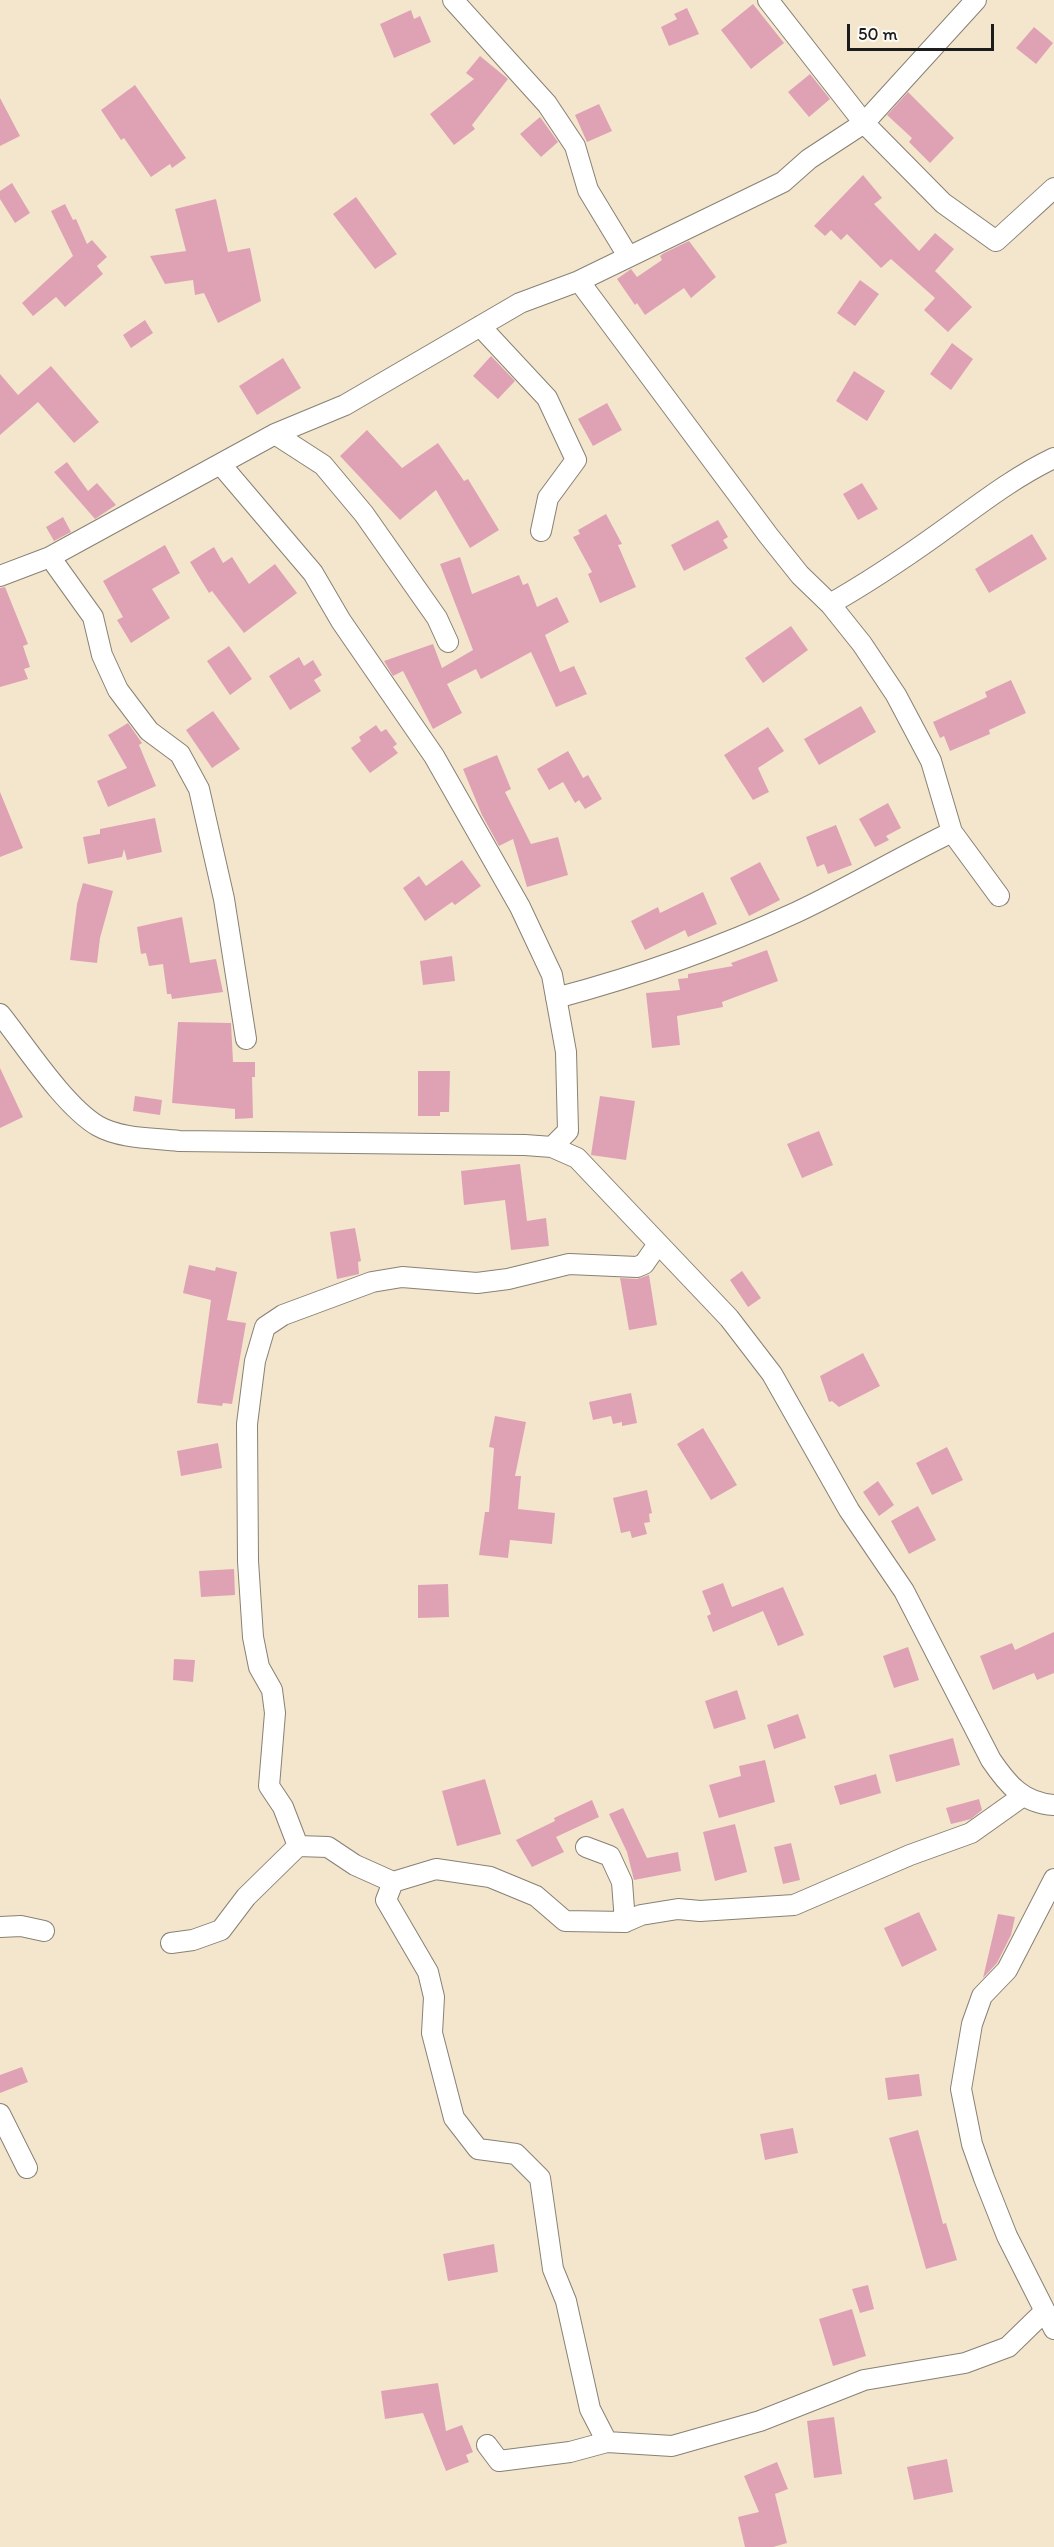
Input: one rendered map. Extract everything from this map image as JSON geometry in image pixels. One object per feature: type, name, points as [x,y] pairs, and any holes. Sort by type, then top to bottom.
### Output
[{"type":"street","points":[[453,0],[547,104],[575,146],[588,190],[628,256]]},
{"type":"street","points":[[768,0],[864,123],[943,203],[996,241],[1054,188]]},
{"type":"street","points":[[0,576],[50,557],[222,466],[275,434],[345,405],[520,303],[579,281],[783,182],[809,159],[864,123],[976,0]]},
{"type":"street","points":[[579,281],[768,535],[800,575],[830,604],[862,644],[901,705],[932,761],[952,831],[999,896]]},
{"type":"street","points":[[480,326],[547,398],[576,460],[548,498],[541,531]]},
{"type":"street","points":[[275,434],[323,465],[364,514],[437,618],[448,642]]},
{"type":"street","points":[[830,604],[865,584],[1030,469],[1054,458]]},
{"type":"street","points":[[222,466],[313,573],[340,621],[434,756],[520,907],[552,975],[566,1052],[570,1112],[568,1131],[552,1147]]},
{"type":"street","points":[[50,557],[93,617],[102,655],[118,690],[149,731],[180,754],[199,789],[224,899],[246,1040]]},
{"type":"street","points":[[556,998],[633,978],[757,930],[952,831]]},
{"type":"street","points":[[0,1014],[74,1107],[98,1126],[127,1135],[179,1142],[552,1147],[577,1158],[729,1318],[772,1374],[849,1510],[904,1591],[991,1760],[1007,1784],[1028,1800],[1054,1805]]},
{"type":"street","points":[[298,1846],[283,1807],[269,1786],[275,1713],[273,1690],[259,1667],[257,1657],[248,1561],[248,1424],[255,1361],[265,1327],[283,1315],[372,1282],[402,1277],[477,1284],[581,1263],[637,1267],[644,1264],[658,1244]]},
{"type":"street","points":[[171,1943],[193,1940],[221,1930],[246,1897],[298,1846],[328,1847],[355,1865],[393,1882],[436,1869],[490,1877],[536,1896],[565,1921],[625,1922],[656,1912],[777,1908],[812,1900],[910,1855],[971,1833],[1023,1796]]},
{"type":"street","points":[[586,1847],[610,1856],[622,1882],[625,1922]]},
{"type":"street","points":[[487,2445],[499,2461],[570,2452],[608,2442],[672,2446],[760,2421],[864,2379],[965,2363],[1008,2347],[1050,2320],[1006,2236],[972,2144],[962,2089],[972,2024],[982,1996],[1007,1970],[1054,1879]]},
{"type":"street","points":[[393,1882],[386,1900],[428,1972],[434,1997],[432,2033],[454,2118],[478,2149],[516,2154],[540,2178],[553,2269],[566,2301],[590,2409],[608,2442]]},
{"type":"street","points":[[0,1927],[21,1926],[44,1931]]},
{"type":"street","points":[[0,2114],[27,2168]]},
{"type":"building","points":[[753,4],[784,43],[751,69],[721,30]]},
{"type":"building","points":[[687,8],[699,34],[669,46],[661,27],[677,19],[674,14]]},
{"type":"building","points":[[411,10],[414,19],[420,16],[431,42],[394,58],[380,24]]},
{"type":"building","points":[[1034,27],[1053,43],[1036,64],[1016,48]]},
{"type":"building","points":[[480,56],[508,79],[472,125],[475,129],[454,145],[430,114],[474,79],[466,73]]},
{"type":"building","points":[[810,74],[830,99],[809,117],[788,92]]},
{"type":"building","points":[[135,85],[186,158],[172,168],[170,164],[151,177],[124,138],[121,140],[101,110]]},
{"type":"building","points":[[908,92],[954,138],[930,163],[909,142],[912,138],[887,115]]},
{"type":"building","points":[[0,98],[20,136],[0,146]]},
{"type":"building","points":[[599,104],[612,131],[587,142],[575,115]]},
{"type":"building","points":[[540,117],[558,142],[541,157],[520,134]]},
{"type":"building","points":[[863,175],[882,198],[874,204],[919,251],[935,233],[954,249],[935,271],[972,307],[948,332],[924,310],[935,298],[891,259],[881,268],[847,234],[841,240],[831,230],[825,236],[814,226]]},
{"type":"building","points":[[12,183],[30,213],[15,223],[0,199],[0,191]]},
{"type":"building","points":[[356,197],[397,254],[375,269],[333,214]]},
{"type":"building","points":[[216,199],[228,252],[250,248],[261,301],[218,323],[204,293],[195,295],[193,280],[165,284],[150,256],[186,251],[175,209]]},
{"type":"building","points":[[65,204],[73,220],[76,219],[87,244],[92,240],[107,257],[97,266],[103,274],[65,307],[56,297],[33,316],[22,303],[73,256],[51,211]]},
{"type":"building","points":[[689,241],[716,277],[691,298],[684,288],[645,315],[617,279],[631,269],[637,277],[662,260],[660,256],[664,253]]},
{"type":"building","points":[[860,280],[879,294],[855,326],[837,313]]},
{"type":"building","points":[[145,320],[153,333],[131,348],[123,335]]},
{"type":"building","points":[[952,343],[973,359],[951,390],[930,374]]},
{"type":"building","points":[[491,356],[515,381],[498,399],[473,376]]},
{"type":"building","points":[[283,358],[301,388],[257,415],[239,386]]},
{"type":"building","points":[[51,366],[99,422],[74,443],[38,402],[0,435],[0,374],[18,395]]},
{"type":"building","points":[[854,371],[885,391],[867,421],[836,401]]},
{"type":"building","points":[[607,403],[622,430],[593,446],[578,419]]},
{"type":"building","points":[[367,430],[402,468],[438,443],[464,481],[468,479],[499,530],[470,548],[436,490],[400,520],[340,456]]},
{"type":"building","points":[[67,462],[88,491],[97,483],[116,505],[95,519],[54,472]]},
{"type":"building","points":[[862,483],[878,509],[858,520],[843,494]]},
{"type":"building","points":[[606,514],[622,544],[618,545],[636,587],[600,603],[588,574],[592,572],[573,537],[580,534],[578,530]]},
{"type":"building","points":[[63,517],[71,532],[54,541],[46,527]]},
{"type":"building","points":[[718,520],[728,537],[723,540],[728,548],[684,571],[671,545]]},
{"type":"building","points":[[1032,534],[1047,559],[989,593],[975,569]]},
{"type":"building","points":[[165,545],[180,573],[152,589],[170,618],[131,643],[117,620],[123,617],[103,581]]},
{"type":"building","points":[[214,547],[223,563],[232,557],[249,584],[275,564],[297,593],[244,633],[212,591],[209,593],[190,562]]},
{"type":"building","points":[[460,557],[472,594],[519,575],[523,585],[528,583],[537,607],[557,597],[569,622],[545,635],[560,672],[574,666],[587,694],[556,707],[531,652],[481,679],[476,669],[447,684],[462,713],[433,729],[403,671],[393,676],[384,661],[433,644],[442,668],[473,650],[440,564]]},
{"type":"building","points":[[5,587],[28,644],[23,646],[30,667],[24,669],[28,679],[0,687],[0,588]]},
{"type":"building","points":[[791,626],[808,650],[763,683],[745,658]]},
{"type":"building","points":[[229,646],[252,679],[230,695],[207,661]]},
{"type":"building","points":[[299,657],[304,666],[313,660],[322,675],[314,680],[321,691],[290,710],[269,676]]},
{"type":"building","points":[[1011,680],[1026,713],[989,730],[990,734],[950,751],[944,736],[940,738],[933,722],[987,697],[985,692]]},
{"type":"building","points":[[861,706],[876,732],[819,765],[804,739]]},
{"type":"building","points":[[213,711],[240,749],[212,768],[186,730]]},
{"type":"building","points":[[128,723],[142,743],[139,745],[156,786],[108,807],[97,781],[127,768],[108,735]]},
{"type":"building","points":[[376,725],[381,732],[386,729],[397,744],[393,747],[398,753],[370,773],[351,748],[361,741],[359,737]]},
{"type":"building","points":[[768,727],[784,751],[758,768],[769,792],[753,800],[724,755]]},
{"type":"building","points":[[568,751],[583,778],[588,775],[602,799],[585,809],[579,800],[575,803],[563,782],[549,790],[537,769]]},
{"type":"building","points":[[497,755],[511,789],[505,792],[531,844],[558,837],[568,875],[527,887],[513,839],[499,846],[482,815],[463,769]]},
{"type":"building","points":[[0,792],[23,848],[0,857]]},
{"type":"building","points":[[888,803],[901,828],[886,836],[889,840],[875,847],[859,819]]},
{"type":"building","points":[[155,818],[162,852],[127,860],[124,849],[122,857],[88,864],[83,837],[100,834],[100,829]]},
{"type":"building","points":[[836,825],[852,865],[828,874],[824,864],[817,867],[806,837]]},
{"type":"building","points":[[462,860],[481,886],[455,905],[452,902],[425,921],[403,888],[419,876],[426,886]]},
{"type":"building","points":[[760,862],[780,900],[749,916],[730,878]]},
{"type":"building","points":[[83,883],[113,891],[100,938],[97,963],[70,960],[77,904]]},
{"type":"building","points":[[703,892],[717,924],[688,937],[685,930],[645,950],[631,921],[658,907],[660,913]]},
{"type":"building","points":[[182,917],[190,963],[216,959],[223,992],[172,999],[171,994],[167,994],[163,964],[149,966],[146,953],[141,954],[137,927]]},
{"type":"building","points":[[767,950],[778,981],[722,1002],[723,1007],[677,1016],[680,1045],[652,1048],[646,993],[680,990],[678,979],[688,978],[688,974],[733,966],[731,963]]},
{"type":"building","points":[[452,956],[455,981],[423,985],[420,961]]},
{"type":"building","points":[[178,1022],[231,1023],[233,1062],[255,1062],[255,1077],[252,1077],[253,1118],[235,1119],[235,1109],[172,1103]]},
{"type":"building","points":[[0,1068],[23,1117],[0,1128]]},
{"type":"building","points":[[418,1071],[450,1071],[449,1112],[440,1112],[440,1116],[418,1116]]},
{"type":"building","points":[[135,1096],[162,1100],[160,1115],[133,1111]]},
{"type":"building","points":[[600,1096],[635,1101],[626,1160],[591,1155]]},
{"type":"building","points":[[819,1131],[833,1165],[802,1178],[787,1144]]},
{"type":"building","points":[[520,1164],[527,1221],[546,1218],[549,1246],[511,1250],[505,1200],[464,1205],[461,1171]]},
{"type":"building","points":[[355,1228],[361,1261],[358,1262],[359,1274],[337,1279],[330,1232]]},
{"type":"building","points":[[189,1265],[215,1271],[216,1267],[237,1272],[227,1320],[246,1323],[232,1404],[223,1403],[222,1406],[197,1403],[211,1300],[183,1293]]},
{"type":"building","points":[[742,1271],[761,1298],[748,1307],[730,1280]]},
{"type":"building","points":[[649,1275],[657,1325],[629,1330],[620,1278],[637,1279]]},
{"type":"building","points":[[863,1353],[880,1386],[839,1407],[832,1401],[829,1402],[820,1376]]},
{"type":"building","points":[[631,1393],[637,1423],[622,1426],[622,1422],[613,1424],[611,1416],[593,1420],[589,1402]]},
{"type":"building","points":[[495,1416],[526,1422],[515,1476],[521,1476],[518,1509],[555,1513],[552,1544],[510,1540],[508,1558],[479,1555],[485,1512],[489,1512],[494,1448],[489,1447]]},
{"type":"building","points":[[703,1428],[737,1485],[711,1500],[677,1444]]},
{"type":"building","points":[[218,1443],[222,1468],[181,1476],[177,1451]]},
{"type":"building","points":[[947,1447],[963,1480],[932,1495],[916,1463]]},
{"type":"building","points":[[878,1481],[894,1505],[879,1516],[863,1492]]},
{"type":"building","points":[[647,1490],[652,1513],[649,1514],[650,1522],[644,1523],[647,1534],[632,1538],[630,1531],[621,1533],[613,1498]]},
{"type":"building","points":[[918,1506],[936,1540],[909,1554],[891,1521]]},
{"type":"building","points":[[234,1569],[235,1595],[201,1597],[199,1571]]},
{"type":"building","points":[[723,1583],[732,1607],[783,1587],[804,1635],[778,1646],[763,1611],[713,1632],[707,1616],[711,1614],[702,1591]]},
{"type":"building","points":[[448,1584],[449,1617],[418,1618],[418,1585]]},
{"type":"building","points":[[1054,1632],[1054,1673],[1037,1680],[1034,1673],[993,1690],[980,1656],[1012,1643],[1015,1650]]},
{"type":"building","points":[[908,1647],[919,1680],[894,1688],[883,1656]]},
{"type":"building","points":[[174,1659],[195,1660],[193,1682],[173,1680]]},
{"type":"building","points":[[737,1690],[746,1719],[714,1729],[705,1701]]},
{"type":"building","points":[[798,1714],[806,1738],[774,1749],[767,1725]]},
{"type":"building","points":[[953,1738],[960,1765],[896,1782],[889,1755]]},
{"type":"building","points":[[765,1760],[775,1802],[719,1818],[709,1785],[741,1776],[739,1766]]},
{"type":"building","points":[[876,1774],[881,1793],[840,1805],[834,1786]]},
{"type":"building","points":[[485,1779],[501,1834],[457,1846],[442,1791]]},
{"type":"building","points":[[979,1799],[982,1810],[971,1819],[951,1824],[946,1808]]},
{"type":"building","points":[[592,1800],[599,1817],[556,1837],[564,1852],[532,1867],[516,1840]]},
{"type":"building","points":[[623,1808],[647,1858],[678,1852],[681,1871],[634,1880],[627,1852],[609,1814]]},
{"type":"building","points":[[735,1824],[747,1872],[715,1881],[703,1832]]},
{"type":"building","points":[[791,1843],[800,1880],[783,1884],[774,1847]]},
{"type":"building","points":[[919,1912],[937,1950],[902,1967],[884,1928]]},
{"type":"building","points":[[998,1914],[1015,1917],[1011,1935],[997,1963],[983,1978]]},
{"type":"building","points":[[22,2067],[28,2082],[0,2093],[0,2075]]},
{"type":"building","points":[[919,2074],[922,2096],[888,2100],[885,2078]]},
{"type":"building","points":[[793,2128],[798,2153],[765,2160],[760,2134]]},
{"type":"building","points":[[918,2130],[943,2224],[946,2223],[957,2260],[926,2269],[889,2138]]},
{"type":"building","points":[[494,2244],[498,2272],[448,2281],[443,2254]]},
{"type":"building","points":[[868,2285],[874,2309],[860,2313],[852,2289]]},
{"type":"building","points":[[852,2309],[866,2356],[833,2366],[819,2319]]},
{"type":"building","points":[[438,2383],[446,2431],[462,2425],[473,2452],[466,2455],[469,2462],[446,2471],[423,2413],[385,2419],[381,2391]]},
{"type":"building","points":[[834,2417],[842,2474],[814,2478],[807,2421]]},
{"type":"building","points":[[947,2459],[953,2492],[914,2500],[907,2467]]},
{"type":"building","points":[[777,2462],[788,2489],[775,2494],[787,2543],[773,2547],[745,2547],[738,2517],[759,2512],[744,2476]]}]
